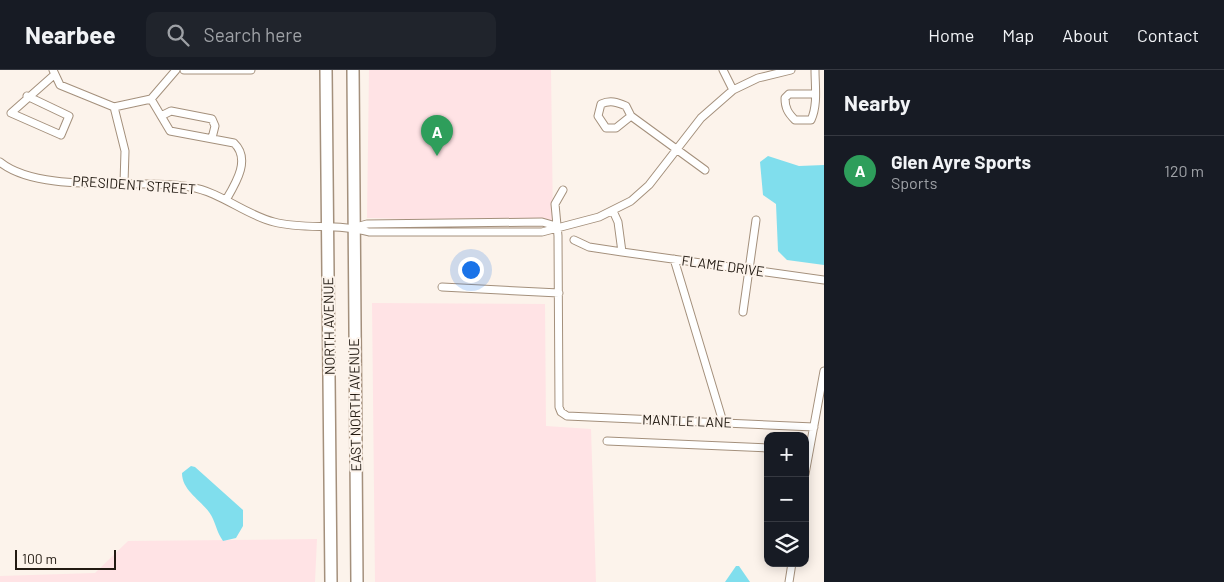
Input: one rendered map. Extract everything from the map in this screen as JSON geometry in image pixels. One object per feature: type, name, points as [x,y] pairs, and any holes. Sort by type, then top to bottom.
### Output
[{"type":"main road","name":"NORTH AVENUE","points":[[326,70],[332,582]]},
{"type":"main road","points":[[353,70],[354,228]]},
{"type":"main road","name":"EAST NORTH AVENUE","points":[[354,228],[357,582]]},
{"type":"street","points":[[27,96],[68,116],[61,136],[11,112],[27,96],[53,72],[60,86],[114,107],[151,99],[176,70]]},
{"type":"street","points":[[184,70],[251,70]]},
{"type":"street","points":[[723,70],[732,90]]},
{"type":"street","name":"PRESIDENT STREET","points":[[0,162],[19,173],[33,178],[191,187],[226,200],[273,222],[354,228],[369,232],[542,232],[557,226],[580,223],[613,211],[631,200],[649,185],[701,118],[732,90],[758,78],[791,70]]},
{"type":"street","points":[[815,70],[815,94],[814,113],[811,120],[794,120],[785,106],[785,98],[790,94],[815,94]]},
{"type":"street","points":[[151,99],[170,131],[234,143],[240,148],[242,155],[240,175],[226,200]]},
{"type":"street","points":[[631,116],[616,128],[606,128],[598,116],[601,104],[617,102],[626,106],[631,116],[705,170]]},
{"type":"street","points":[[114,107],[125,151],[124,183]]},
{"type":"street","points":[[161,116],[171,111],[212,119],[215,126],[212,138]]},
{"type":"street","points":[[442,287],[559,293],[555,204],[563,190]]},
{"type":"street","points":[[613,211],[618,222],[622,252]]},
{"type":"street","points":[[743,312],[756,220]]},
{"type":"street","name":"FLAME DRIVE","points":[[574,240],[590,247],[824,280]]},
{"type":"street","points":[[674,259],[723,422]]},
{"type":"street","name":"MANTLE LANE","points":[[559,293],[559,407],[561,412],[567,416],[814,427]]},
{"type":"street","points":[[809,443],[814,427],[824,370]]},
{"type":"street","points":[[607,441],[764,448]]},
{"type":"street","points":[[789,582],[791,567]]},
{"type":"shaded area","points":[[369,70],[551,70],[553,223],[367,218]]},
{"type":"shaded area","points":[[372,303],[545,304],[546,426],[591,429],[596,582],[375,582]]},
{"type":"shaded area","points":[[317,539],[315,582],[0,582],[0,576],[95,573],[128,541]]},
{"type":"water","points":[[768,156],[799,166],[824,165],[824,265],[787,260],[778,251],[776,204],[763,195],[760,162]]},
{"type":"water","points":[[191,466],[195,467],[243,510],[243,526],[236,538],[223,541],[210,513],[186,486],[182,473]]},
{"type":"water","points":[[736,566],[739,566],[750,582],[725,582]]},
{"type":"place","name":"Glen Ayre Sports","points":[[437,156]]}]
